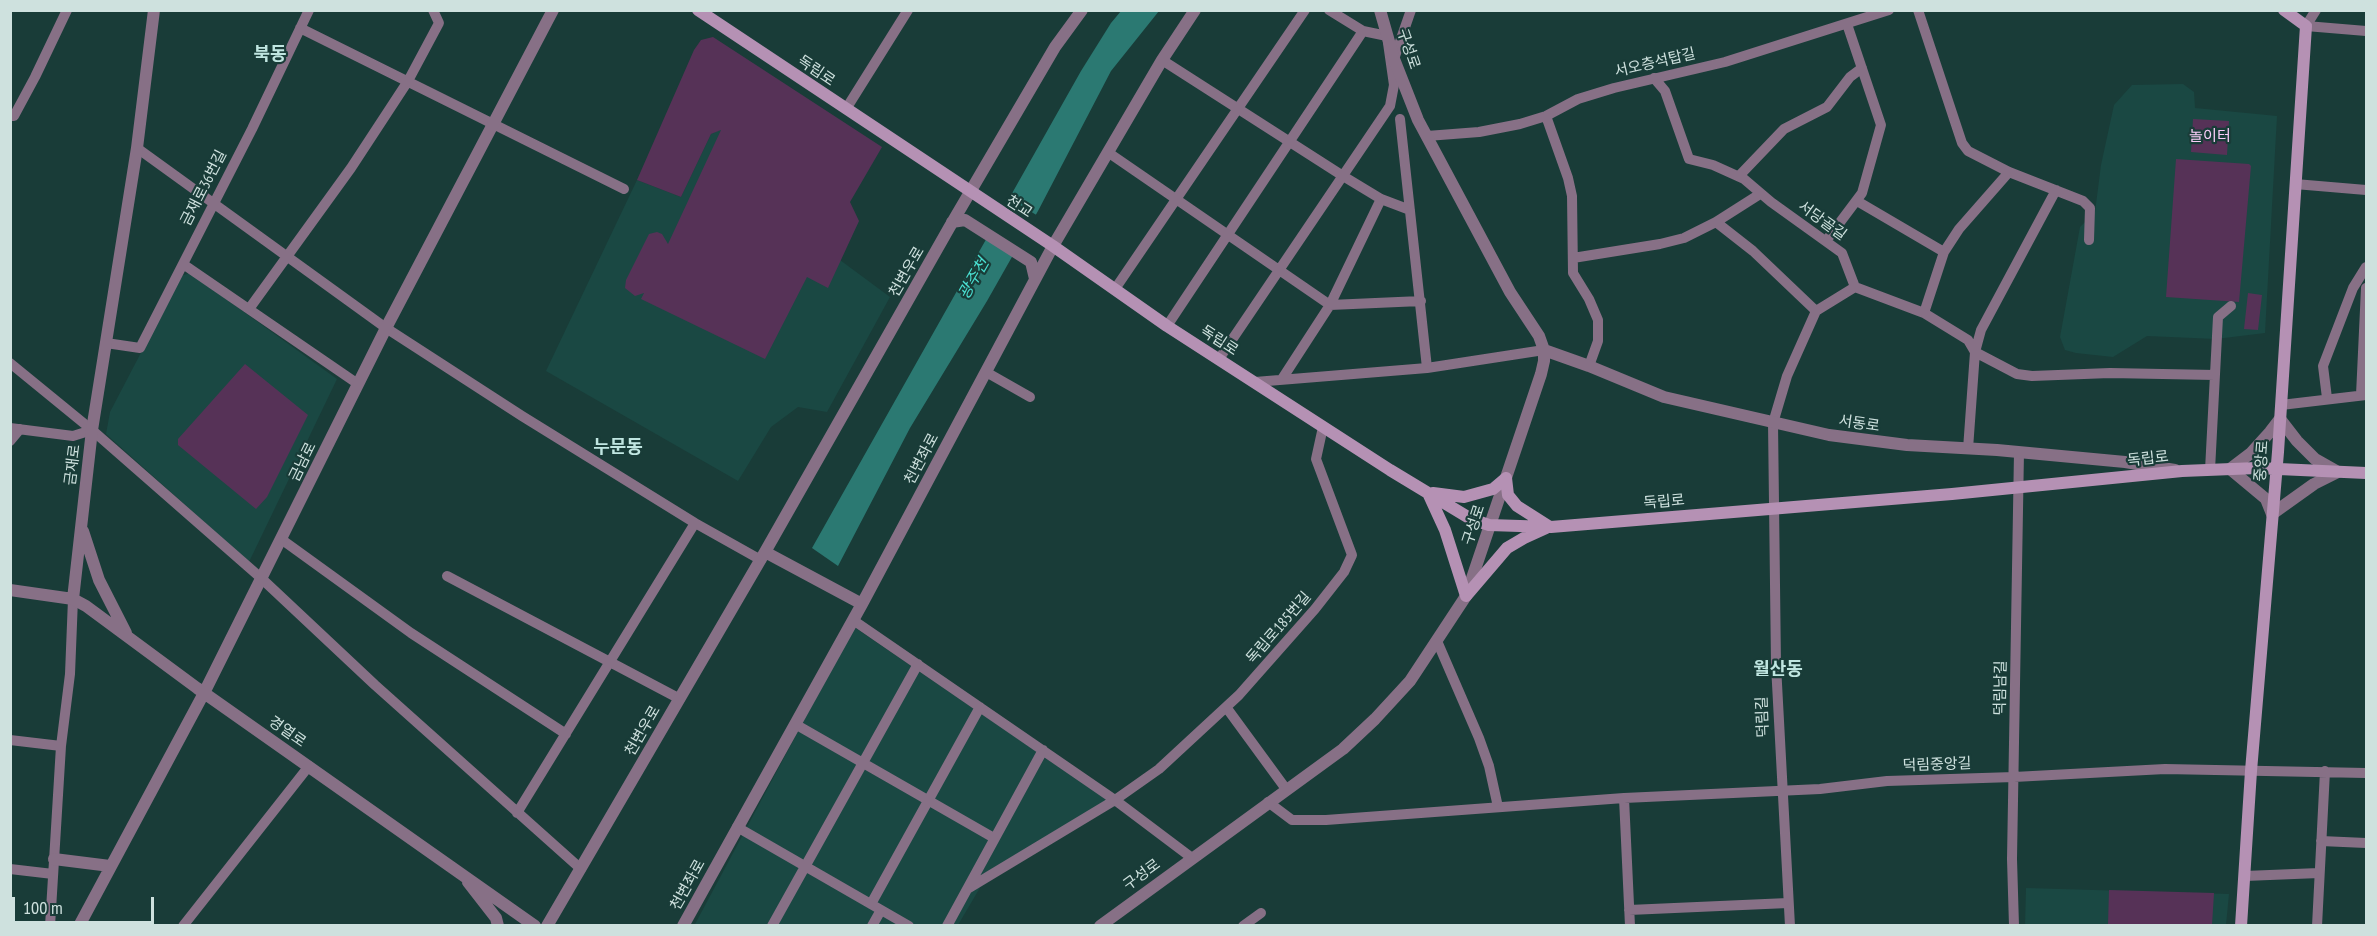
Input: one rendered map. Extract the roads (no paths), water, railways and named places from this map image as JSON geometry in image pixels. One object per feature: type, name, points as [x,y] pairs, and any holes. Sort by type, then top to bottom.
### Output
[{"type":"main road","points":[[2284,10],[2306,26]]},
{"type":"main road","name":"독립로","points":[[705,12],[974,196]]},
{"type":"main road","name":"중앙로","points":[[2241,926],[2251,771],[2277,469],[2306,26]]},
{"type":"main road","name":"천교","points":[[974,196],[1049,244]]},
{"type":"main road","name":"독립로","points":[[1049,244],[1167,326],[1323,427],[1472,519],[1489,525],[1551,527],[2182,471],[2277,469],[2367,473]]},
{"type":"main road","points":[[1428,493],[1464,497],[1493,489],[1506,478]]},
{"type":"main road","points":[[1506,478],[1508,495],[1518,506],[1551,527]]},
{"type":"main road","points":[[1428,493],[1445,530],[1466,596]]},
{"type":"main road","points":[[1466,596],[1507,548],[1551,527]]},
{"type":"street","points":[[12,116],[35,77],[67,10]]},
{"type":"street","name":"금재로","points":[[50,926],[61,746],[70,674],[73,599],[81,525],[92,430],[137,148],[154,10]]},
{"type":"street","name":"금재로36번길","points":[[106,343],[140,348],[252,129],[309,10]]},
{"type":"street","points":[[249,309],[351,168],[408,81],[439,23],[433,10]]},
{"type":"street","name":"금남로","points":[[79,926],[204,693],[386,328],[553,10]]},
{"type":"street","points":[[846,109],[908,10]]},
{"type":"street","name":"천변우로","points":[[547,926],[763,556],[952,222],[974,196],[1055,46],[1082,10]]},
{"type":"street","name":"천변좌로","points":[[682,926],[862,604],[1035,279],[1049,244],[1109,153],[1162,60],[1195,10]]},
{"type":"street","points":[[1115,289],[1305,10]]},
{"type":"street","points":[[1219,359],[1390,106],[1394,85],[1387,36],[1364,31],[1329,10]]},
{"type":"street","name":"구성로","points":[[1100,926],[1343,749],[1410,681],[1466,596],[1541,374],[1544,351],[1539,336],[1510,292],[1415,112],[1394,59],[1380,10]]},
{"type":"street","points":[[1394,59],[1411,10]]},
{"type":"street","name":"서오층석탑길","points":[[1427,136],[1497,129],[1546,116],[1578,99],[1654,78],[1735,60],[1889,10]]},
{"type":"street","points":[[1918,10],[1962,143],[1968,151],[2009,172],[2083,201],[2090,208],[2089,240]]},
{"type":"street","points":[[2316,10],[2306,26],[2367,31]]},
{"type":"street","points":[[1826,241],[1857,201],[1865,184],[1881,125],[1847,24]]},
{"type":"street","points":[[300,28],[624,189]]},
{"type":"street","points":[[1167,326],[1364,31]]},
{"type":"street","points":[[1162,60],[1381,199],[1410,210]]},
{"type":"street","points":[[1739,176],[1784,129],[1827,107],[1850,77],[1862,68]]},
{"type":"street","name":"서당골길","points":[[1654,78],[1665,91],[1689,159],[1739,176],[1760,194],[1842,253],[1855,287]]},
{"type":"street","points":[[1384,114],[1400,119],[1409,117],[1415,112]]},
{"type":"street","points":[[1546,116],[1572,196],[1573,273],[1589,299],[1598,320],[1598,341],[1589,366]]},
{"type":"street","points":[[1400,119],[1427,368]]},
{"type":"street","points":[[137,148],[386,328],[522,416],[694,523],[862,604]]},
{"type":"street","points":[[1109,153],[1330,305],[1420,301]]},
{"type":"street","points":[[1924,313],[1944,252],[1965,222],[2009,172]]},
{"type":"street","points":[[2295,184],[2367,190]]},
{"type":"street","points":[[1968,448],[1975,352],[1985,321],[2056,190]]},
{"type":"street","points":[[1573,258],[1684,238],[1716,222],[1760,194]]},
{"type":"street","points":[[1282,379],[1330,305],[1381,199]]},
{"type":"street","points":[[1857,201],[1944,252]]},
{"type":"street","points":[[952,222],[965,220],[1031,262],[1035,279]]},
{"type":"street","points":[[1716,222],[1753,251],[1816,311],[1855,287],[1924,313],[1968,340],[1975,352],[2017,374],[2032,376],[2100,373],[2215,375]]},
{"type":"street","points":[[183,264],[358,384]]},
{"type":"street","points":[[2327,398],[2323,366],[2353,288],[2367,267]]},
{"type":"street","points":[[2281,405],[2364,395],[2367,288]]},
{"type":"street","points":[[2210,470],[2218,317],[2231,306]]},
{"type":"street","name":"덕림길","points":[[1790,926],[1781,790],[1774,583],[1773,423],[1786,376],[1816,311]]},
{"type":"street","points":[[1255,382],[1427,368],[1544,351]]},
{"type":"street","name":"서동로","points":[[1544,351],[1589,366],[1656,394],[1830,435],[1880,443],[2126,462],[2182,471]]},
{"type":"street","points":[[10,363],[92,430],[261,578],[375,686],[581,869]]},
{"type":"street","points":[[986,372],[1030,397]]},
{"type":"street","points":[[2280,419],[2315,459],[2338,472],[2314,484],[2272,514],[2266,499],[2230,469],[2251,453],[2280,419]]},
{"type":"street","name":"독립로185번길","points":[[969,888],[1115,800],[1159,769],[1239,696],[1315,609],[1352,559],[1316,459],[1323,427]]},
{"type":"street","points":[[10,441],[15,428],[73,436],[92,430]]},
{"type":"street","name":"덕림남길","points":[[2014,926],[2012,859],[2019,452]]},
{"type":"street","points":[[517,813],[694,523]]},
{"type":"street","points":[[81,525],[99,580],[128,637]]},
{"type":"street","points":[[281,539],[411,633],[566,734]]},
{"type":"street","points":[[447,576],[680,699]]},
{"type":"street","name":"경열로","points":[[10,590],[73,599],[535,926]]},
{"type":"street","points":[[853,620],[1115,800],[1192,858]]},
{"type":"street","points":[[1437,641],[1479,738],[1489,766],[1498,807]]},
{"type":"street","points":[[772,926],[918,664]]},
{"type":"street","points":[[871,904],[980,707]]},
{"type":"street","points":[[1226,707],[1286,789]]},
{"type":"street","points":[[795,724],[994,838]]},
{"type":"street","points":[[10,740],[61,746]]},
{"type":"street","points":[[947,926],[1043,750]]},
{"type":"street","points":[[183,926],[309,766]]},
{"type":"street","name":"덕림중앙길","points":[[1268,802],[1292,820],[1326,820],[1624,798],[1820,789],[1887,781],[2165,769],[2367,773]]},
{"type":"street","points":[[2317,926],[2325,771]]},
{"type":"street","points":[[1624,798],[1630,926]]},
{"type":"street","points":[[737,827],[909,926]]},
{"type":"street","points":[[2321,842],[2367,843]]},
{"type":"street","points":[[54,859],[111,866]]},
{"type":"street","points":[[10,869],[53,874]]},
{"type":"street","points":[[460,872],[496,918],[498,926]]},
{"type":"street","points":[[2244,876],[2319,873]]},
{"type":"street","points":[[1629,910],[1788,903]]},
{"type":"street","points":[[872,926],[881,910]]},
{"type":"street","points":[[1243,926],[1262,913]]},
{"type":"water","name":"광주천","points":[[1121,11],[1159,11],[1111,71],[1038,211],[910,428],[838,566],[812,548],[1081,71]]},
{"type":"district","name":"북동","points":[[270,55]]},
{"type":"district","name":"누문동","points":[[618,448]]},
{"type":"district","name":"월산동","points":[[1778,670]]},
{"type":"park label","name":"놀이터","points":[[2210,137]]}]
